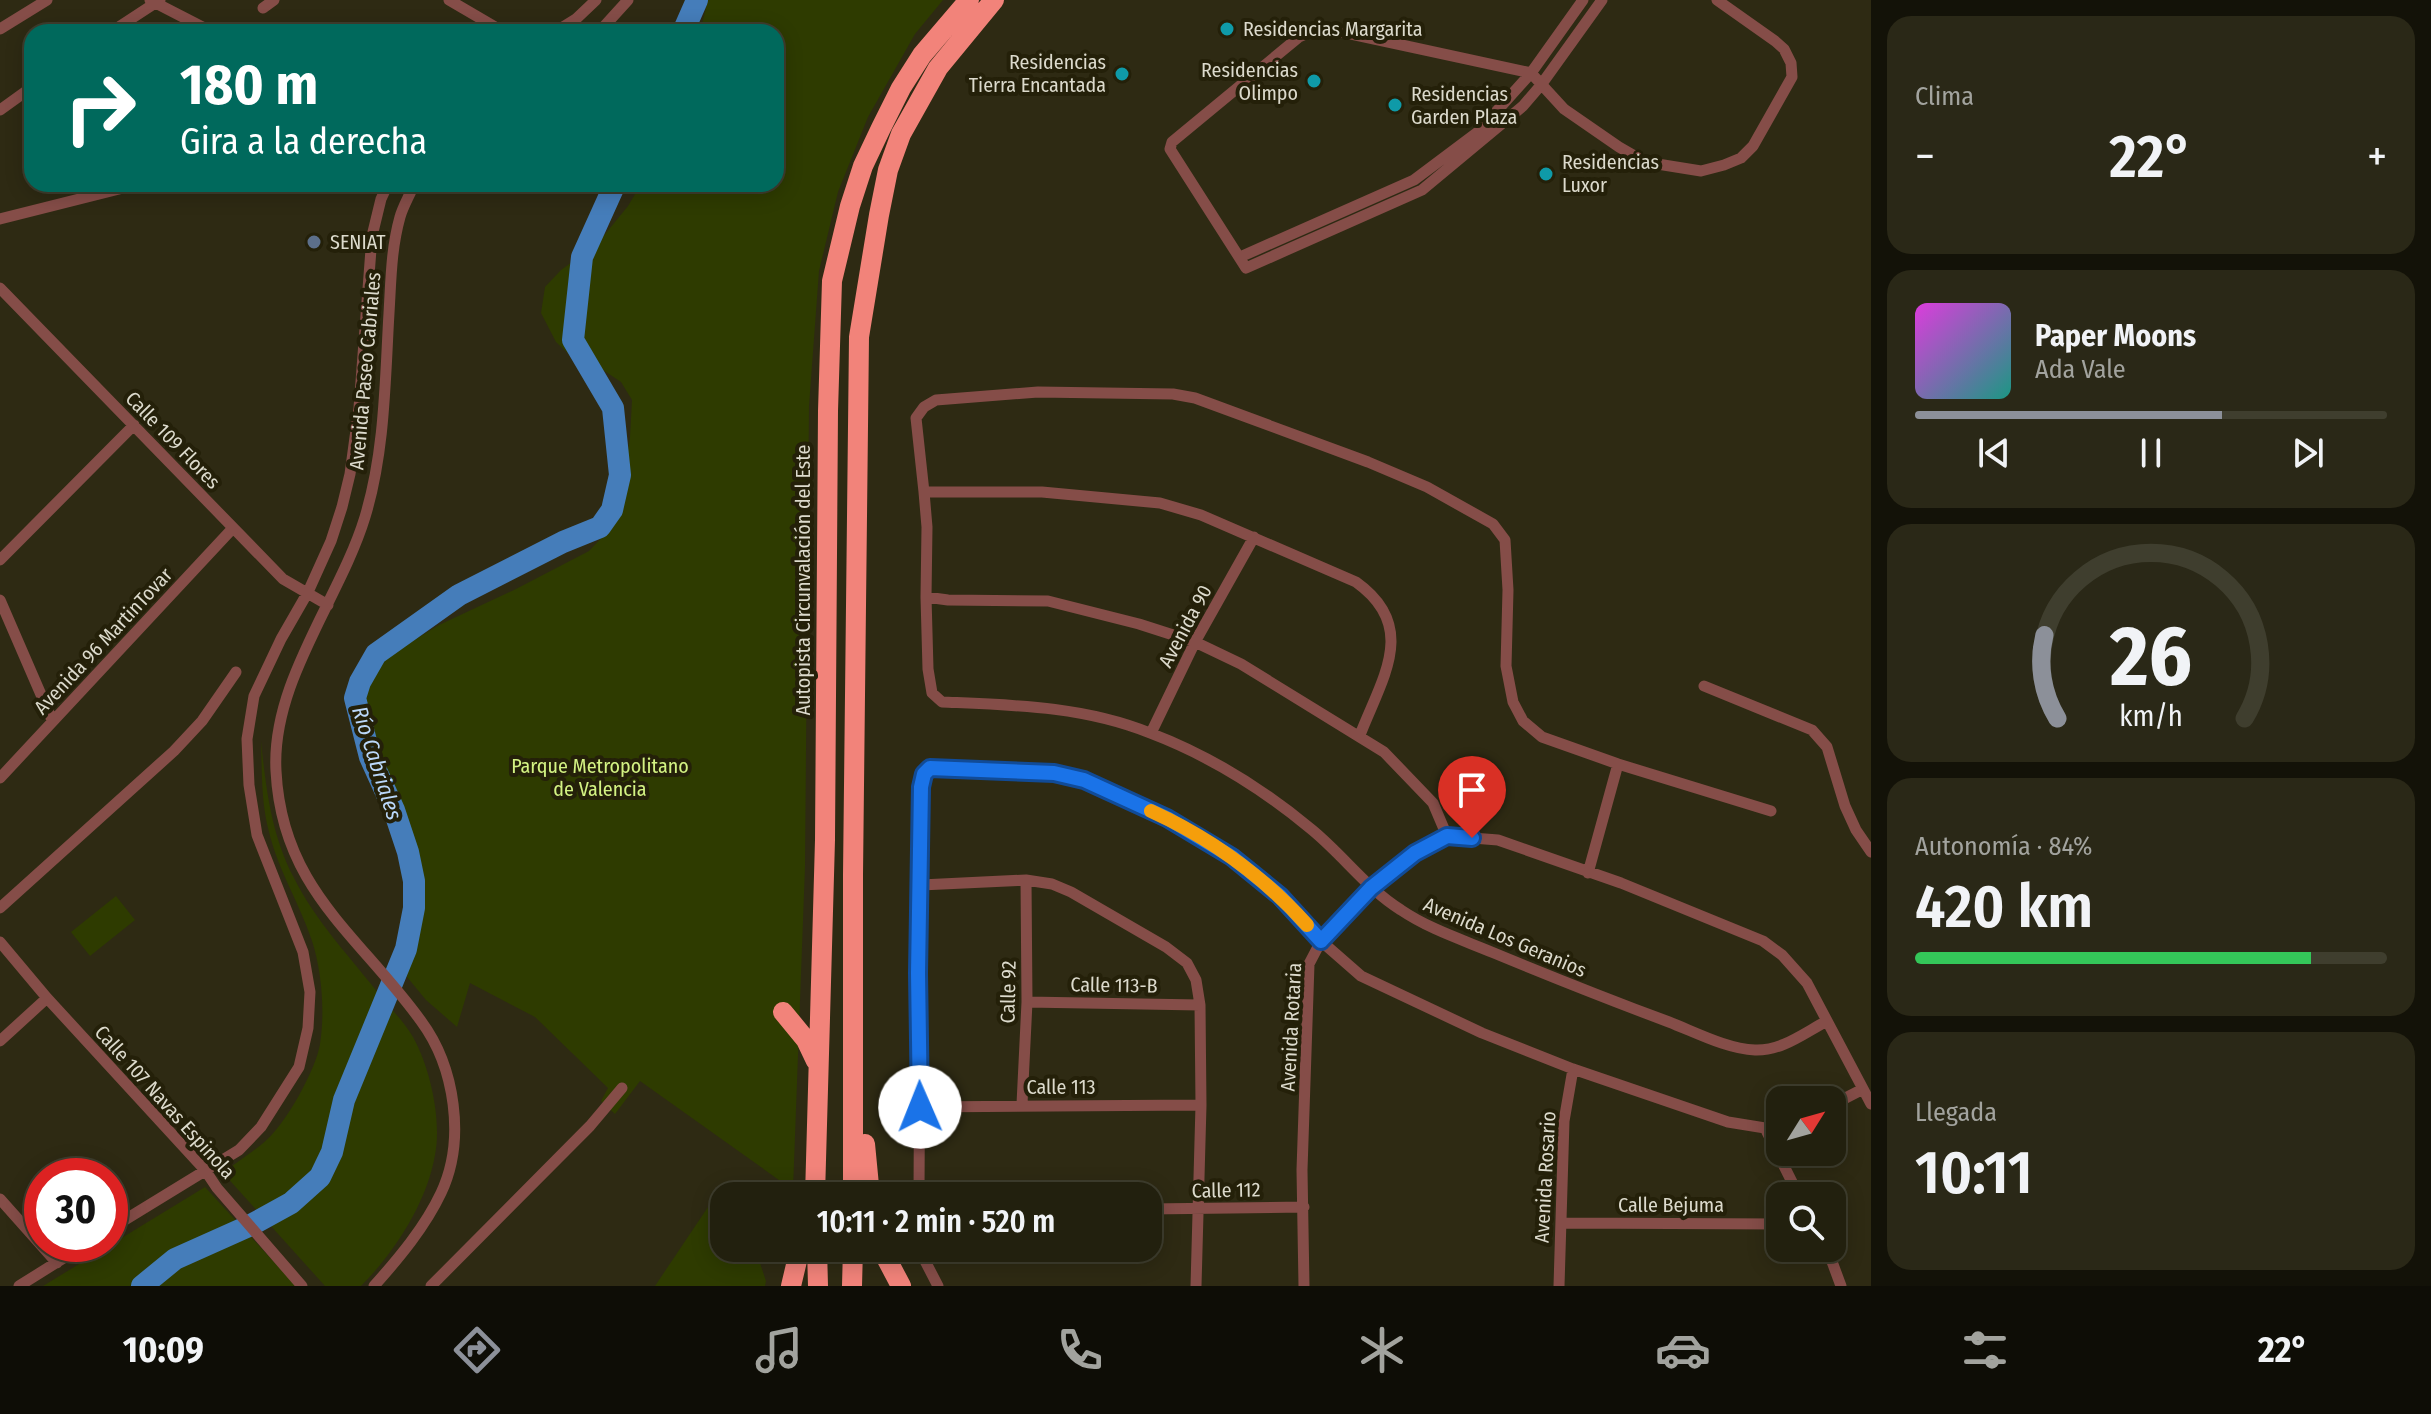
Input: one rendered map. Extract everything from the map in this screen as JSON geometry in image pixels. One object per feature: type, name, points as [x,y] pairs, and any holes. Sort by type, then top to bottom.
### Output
[{"type":"highway","name":"Autopista Circunvalación del Este","points":[[815,1182],[826,780],[832,281],[863,166],[888,114],[922,55],[969,0]]},
{"type":"highway","points":[[853,1182],[859,337],[888,170],[901,134],[938,68],[994,0]]},
{"type":"highway","points":[[819,1065],[806,1040],[783,1012],[796,1016],[805,1014],[821,997]]},
{"type":"highway","points":[[855,1052],[869,1182]]},
{"type":"highway","points":[[791,1286],[797,1262]]},
{"type":"highway","points":[[817,1262],[818,1286]]},
{"type":"highway","points":[[852,1286],[853,1262]]},
{"type":"highway","points":[[888,1262],[901,1286]]},
{"type":"street","points":[[0,29],[47,0]]},
{"type":"street","points":[[263,8],[274,0]]},
{"type":"street","points":[[449,0],[490,24]]},
{"type":"street","points":[[568,24],[596,0]]},
{"type":"street","points":[[606,24],[628,0]]},
{"type":"street","points":[[1243,262],[1414,180],[1478,132],[1531,73],[1583,0]]},
{"type":"street","points":[[1243,262],[1422,190],[1488,137],[1541,85],[1602,0]]},
{"type":"street","points":[[1243,262],[1169,145],[1299,37],[1315,30],[1337,31],[1531,73],[1564,109],[1645,162],[1701,171],[1741,158],[1753,146],[1792,77],[1791,63],[1784,49],[1717,0]]},
{"type":"street","points":[[122,24],[155,1],[197,24]]},
{"type":"street","points":[[0,110],[24,93]]},
{"type":"street","points":[[0,219],[107,192]]},
{"type":"street","name":"Avenida Paseo Cabriales","points":[[128,1218],[239,1150],[261,1127],[299,1067],[308,1028],[310,992],[303,952],[257,835],[249,785],[247,739],[254,696],[331,541],[350,474],[359,408],[372,236],[384,192]]},
{"type":"street","name":"Avenida Paseo Cabriales","points":[[374,1286],[419,1231],[442,1192],[455,1126],[446,1070],[422,1021],[340,926],[301,869],[279,806],[275,767],[280,727],[290,689],[353,553],[374,477],[384,406],[392,257],[400,216],[410,192]]},
{"type":"street","name":"Calle 109 Flores","points":[[0,288],[283,579],[328,605]]},
{"type":"street","points":[[1771,811],[1542,737],[1523,721],[1513,702],[1506,666],[1508,590],[1505,540],[1493,524],[1427,487],[1195,398],[1173,394],[1006,394],[936,400],[924,407],[916,418],[927,527],[926,597],[1048,601],[1195,642],[1241,664],[1360,735],[1398,765],[1433,803],[1447,836],[1498,840],[1644,892],[1763,941],[1782,955],[1807,983],[1871,1104]]},
{"type":"street","points":[[0,560],[134,425]]},
{"type":"street","points":[[924,492],[1042,492],[1160,503],[1201,515],[1356,582],[1374,596],[1388,615],[1392,635],[1391,652],[1360,735]]},
{"type":"street","name":"Avenida 96 MartinTovar","points":[[0,778],[233,528]]},
{"type":"street","name":"Avenida 90","points":[[1151,733],[1195,642],[1254,537]]},
{"type":"street","name":"Avenida Los Geranios","points":[[926,597],[928,669],[935,699],[942,702],[1032,705],[1078,712],[1151,733],[1239,777],[1339,853],[1371,888],[1431,927],[1589,992],[1723,1042],[1753,1051],[1776,1049],[1827,1021]]},
{"type":"street","points":[[0,600],[52,720]]},
{"type":"street","points":[[0,908],[174,751],[202,721],[236,672]]},
{"type":"street","points":[[1704,686],[1812,730],[1827,747],[1845,806],[1871,852]]},
{"type":"street","points":[[1588,873],[1618,764]]},
{"type":"street","points":[[919,1182],[921,787],[924,774],[930,768],[1054,773],[1084,780],[1155,813],[1232,857],[1280,896],[1321,941],[1361,976],[1482,1033],[1573,1069],[1728,1122],[1765,1128],[1792,1182]]},
{"type":"street","name":"Avenida Rotaria","points":[[1304,1286],[1302,1170],[1309,964],[1321,941],[1371,888],[1415,853],[1447,836]]},
{"type":"street","points":[[921,885],[1026,880],[1052,884],[1166,947],[1187,963],[1196,980],[1200,1005],[1201,1105],[1196,1286]]},
{"type":"street","name":"Calle 92","points":[[1022,1104],[1027,1002],[1026,880]]},
{"type":"street","name":"Calle 107 Navas Espinola","points":[[0,942],[47,998],[205,1170],[302,1286]]},
{"type":"street","points":[[0,1041],[47,998]]},
{"type":"street","name":"Calle 113-B","points":[[1027,1002],[1200,1005]]},
{"type":"street","name":"Avenida Rosario","points":[[1559,1286],[1564,1121],[1573,1069]]},
{"type":"street","points":[[431,1286],[590,1126],[622,1088]]},
{"type":"street","points":[[1846,1098],[1863,1089]]},
{"type":"street","name":"Calle 113","points":[[920,1107],[1201,1105]]},
{"type":"street","points":[[0,1199],[57,1263],[19,1286]]},
{"type":"street","name":"Calle 112","points":[[1162,1209],[1304,1207]]},
{"type":"street","name":"Calle Bejuma","points":[[1562,1223],[1766,1224]]},
{"type":"street","points":[[926,1262],[938,1286]]},
{"type":"street","points":[[1832,1262],[1841,1286]]},
{"type":"green space","name":"Parque Metropolitano de Valencia","points":[[708,0],[943,0],[915,34],[868,117],[838,192],[819,271],[809,406],[805,867],[793,1182],[782,1182],[640,1081],[615,1114],[601,1101],[608,1088],[535,1017],[470,983],[457,1027],[426,1000],[407,977],[415,926],[416,890],[403,841],[381,780],[360,735],[356,701],[380,661],[439,625],[589,551],[607,532],[622,489],[632,400],[621,382],[597,366],[577,362],[556,342],[541,313],[545,287],[561,270],[597,244],[636,192],[784,192],[784,24],[702,24]]},
{"type":"green space","points":[[261,741],[275,827],[293,876],[323,924],[410,1032],[425,1063],[436,1110],[437,1141],[425,1191],[397,1242],[361,1286],[325,1286],[223,1173],[263,1143],[281,1123],[308,1077],[318,1054],[322,1032],[322,992],[315,953],[266,821]]},
{"type":"green space","points":[[116,896],[135,920],[90,956],[71,932]]},
{"type":"green space","points":[[205,1187],[296,1286],[43,1286],[82,1262],[128,1262],[128,1234]]},
{"type":"green space","points":[[710,1204],[710,1262],[760,1262],[766,1281],[765,1286],[655,1286]]},
{"type":"waterway","name":"Río Cabriales","points":[[686,24],[697,0]]},
{"type":"waterway","name":"Río Cabriales","points":[[142,1286],[175,1259],[251,1225],[291,1203],[320,1177],[332,1152],[344,1100],[406,949],[414,908],[414,881],[408,852],[394,810],[370,757],[355,698],[376,654],[459,595],[563,542],[600,527],[612,510],[620,475],[613,408],[573,340],[582,257],[611,192]]},
{"type":"slow traffic","points":[[1151,811],[1232,857],[1280,896],[1307,925]]},
{"type":"place","name":"Residencias Margarita","points":[[1227,29]]},
{"type":"place","name":"Residencias Tierra Encantada","points":[[1122,74]]},
{"type":"place","name":"Residencias Olimpo","points":[[1314,81]]},
{"type":"place","name":"Residencias Garden Plaza","points":[[1395,105]]},
{"type":"place","name":"Residencias Luxor","points":[[1546,174]]},
{"type":"place","name":"SENIAT","points":[[314,242]]},
{"type":"route","points":[[920,1107],[918,973],[921,787],[924,774],[930,768],[1054,773],[1084,780],[1167,818],[1232,857],[1280,896],[1321,941],[1371,888],[1415,853],[1447,836],[1472,838]]}]
